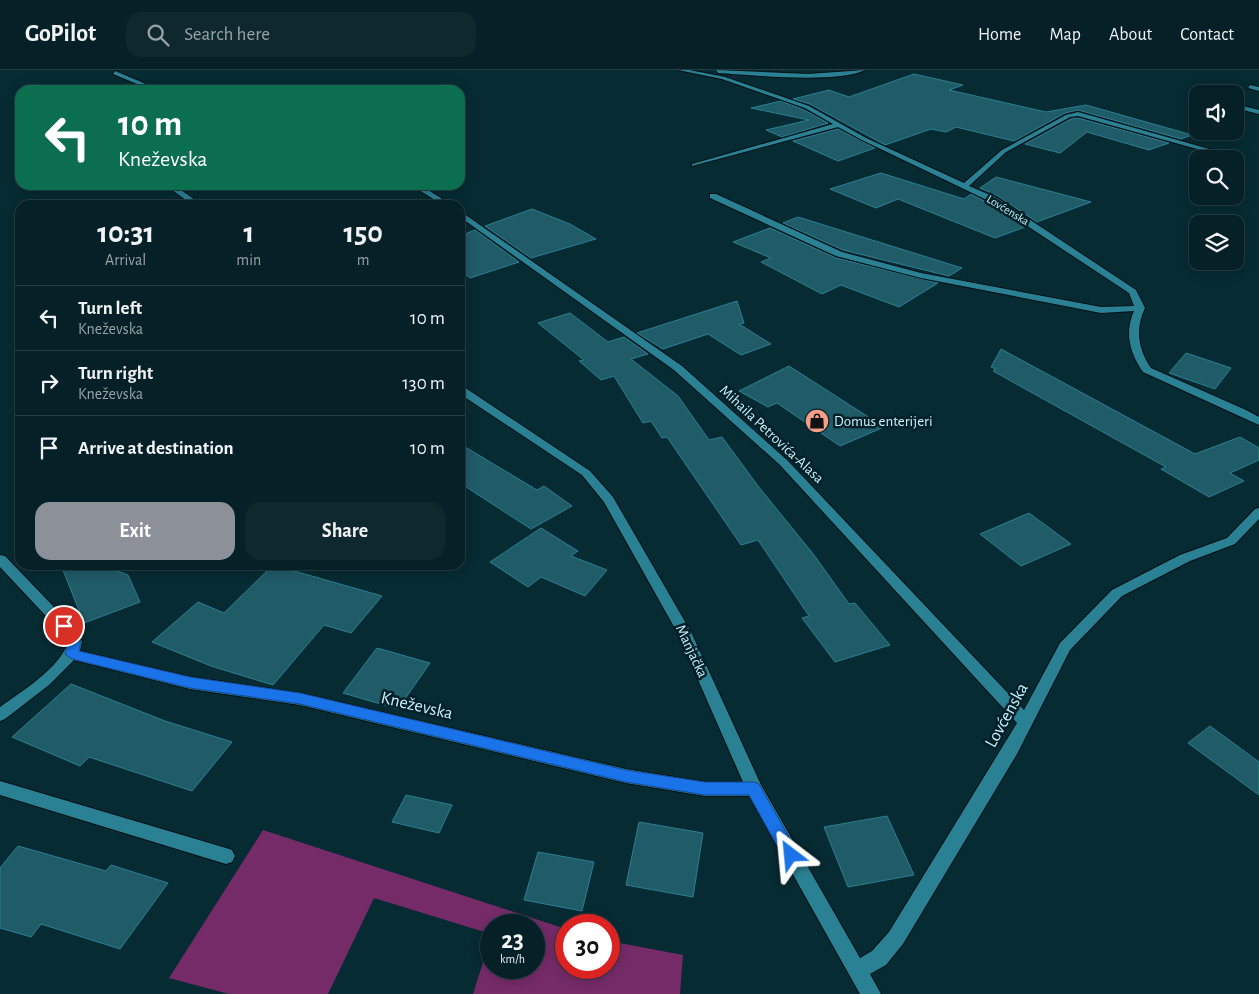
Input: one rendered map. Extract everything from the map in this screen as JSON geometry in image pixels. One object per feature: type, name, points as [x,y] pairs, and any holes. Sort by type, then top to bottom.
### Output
[{"type":"street","name":"Lovćenska","points":[[681,70],[747,85],[807,108],[964,187],[994,200],[1120,281],[1133,292],[1140,308]]},
{"type":"street","points":[[691,72],[720,71],[802,77],[828,76],[862,70]]},
{"type":"street","points":[[115,74],[144,85]]},
{"type":"street","points":[[1250,87],[1259,89]]},
{"type":"street","points":[[1244,108],[1259,112]]},
{"type":"street","points":[[964,187],[1004,152],[1068,116],[1078,114],[1207,150]]},
{"type":"street","points":[[694,165],[838,125]]},
{"type":"street","points":[[176,190],[191,200]]},
{"type":"street","points":[[423,190],[440,200]]},
{"type":"street","points":[[714,196],[839,254],[921,275],[1101,310],[1140,308],[1132,336],[1140,361],[1147,370],[1242,412],[1259,422]]},
{"type":"street","name":"Mihaila Petrovića-Alasa","points":[[465,218],[678,368],[784,463],[1025,721]]},
{"type":"street","name":"Manjačka","points":[[465,391],[586,473],[609,500],[684,632],[754,788],[857,971]]},
{"type":"street","name":"Lovćenska","points":[[857,971],[879,958],[896,938],[1011,749],[1065,647],[1117,593],[1185,558],[1230,541],[1259,512]]},
{"type":"street","points":[[0,559],[73,636],[75,644],[72,654],[51,674],[0,715]]},
{"type":"street","name":"Kneževska","points":[[72,654],[190,683],[300,699],[626,776],[705,789],[754,788]]},
{"type":"street","points":[[0,788],[226,856]]},
{"type":"street","points":[[857,971],[871,994]]},
{"type":"shaded area","points":[[263,830],[520,914],[480,914],[480,931],[374,898],[328,994],[229,994],[169,978]]},
{"type":"shaded area","points":[[545,922],[555,925],[555,979],[620,979],[620,943],[683,955],[680,994],[473,994],[480,972],[480,979],[545,979]]},
{"type":"building","points":[[914,74],[963,85],[949,90],[1046,112],[1086,105],[1189,134],[1189,136],[1181,139],[1078,110],[1065,113],[1014,141],[956,127],[946,132],[931,129],[885,145],[810,104],[793,99],[829,90],[849,97]]},
{"type":"building","points":[[781,101],[804,110],[828,123],[782,137],[766,130],[809,120],[751,108]]},
{"type":"building","points":[[1078,118],[1169,143],[1149,150],[1087,132],[1060,153],[1025,144],[1071,119]]},
{"type":"building","points":[[838,129],[875,148],[838,161],[793,141]]},
{"type":"building","points":[[881,173],[964,199],[971,194],[1025,227],[995,238],[898,199],[876,208],[830,189]]},
{"type":"building","points":[[996,177],[1091,202],[1037,222],[998,196],[980,188]]},
{"type":"building","points":[[532,209],[570,224],[596,239],[531,258],[485,226]]},
{"type":"building","points":[[798,217],[962,268],[949,276],[843,250],[783,223]]},
{"type":"building","points":[[770,228],[836,258],[938,283],[899,307],[841,285],[822,294],[761,262],[771,258],[733,242]]},
{"type":"building","points":[[475,230],[519,262],[470,278],[465,274],[465,234]]},
{"type":"building","points":[[737,301],[744,323],[739,324],[771,344],[741,355],[708,334],[663,349],[637,333]]},
{"type":"building","points":[[570,313],[608,342],[624,337],[648,354],[631,359],[678,396],[709,440],[722,437],[758,486],[814,555],[849,604],[855,603],[890,645],[835,662],[802,618],[809,616],[758,540],[741,545],[667,437],[662,438],[651,421],[643,423],[614,376],[601,380],[579,361],[584,360],[538,323]]},
{"type":"building","points":[[1001,349],[1195,454],[1240,437],[1259,448],[1259,460],[1230,473],[1244,481],[1209,497],[1161,469],[1166,467],[993,371],[996,369],[991,367]]},
{"type":"building","points":[[1186,353],[1231,368],[1215,389],[1169,373]]},
{"type":"building","points":[[789,366],[884,427],[840,446],[777,403],[768,407],[739,391]]},
{"type":"building","points":[[465,447],[537,490],[544,486],[572,506],[531,529],[465,486]]},
{"type":"building","points":[[1029,513],[1071,544],[1021,566],[980,534]]},
{"type":"building","points":[[541,528],[578,551],[571,556],[607,570],[585,596],[541,577],[528,587],[490,562]]},
{"type":"building","points":[[63,570],[115,570],[128,575],[140,602],[84,623]]},
{"type":"building","points":[[268,570],[291,570],[382,596],[351,633],[324,625],[273,685],[211,666],[152,642],[198,602],[224,613]]},
{"type":"building","points":[[377,648],[430,663],[398,709],[343,693]]},
{"type":"building","points":[[71,684],[165,721],[232,742],[192,791],[89,757],[80,766],[12,737]]},
{"type":"building","points":[[1210,726],[1259,762],[1259,795],[1188,743]]},
{"type":"building","points":[[406,795],[452,805],[439,833],[392,822]]},
{"type":"building","points":[[887,816],[914,875],[848,887],[824,827]]},
{"type":"building","points":[[639,822],[703,833],[693,897],[626,885]]},
{"type":"building","points":[[18,846],[106,871],[111,865],[168,883],[120,949],[41,924],[31,937],[0,928],[0,868]]},
{"type":"building","points":[[538,852],[594,862],[582,911],[524,900]]},
{"type":"place","name":"Domus enterijeri","points":[[817,421]]},
{"type":"route","points":[[64,626],[73,636],[75,644],[72,654],[190,683],[300,699],[626,776],[705,789],[754,788],[791,855]]}]
